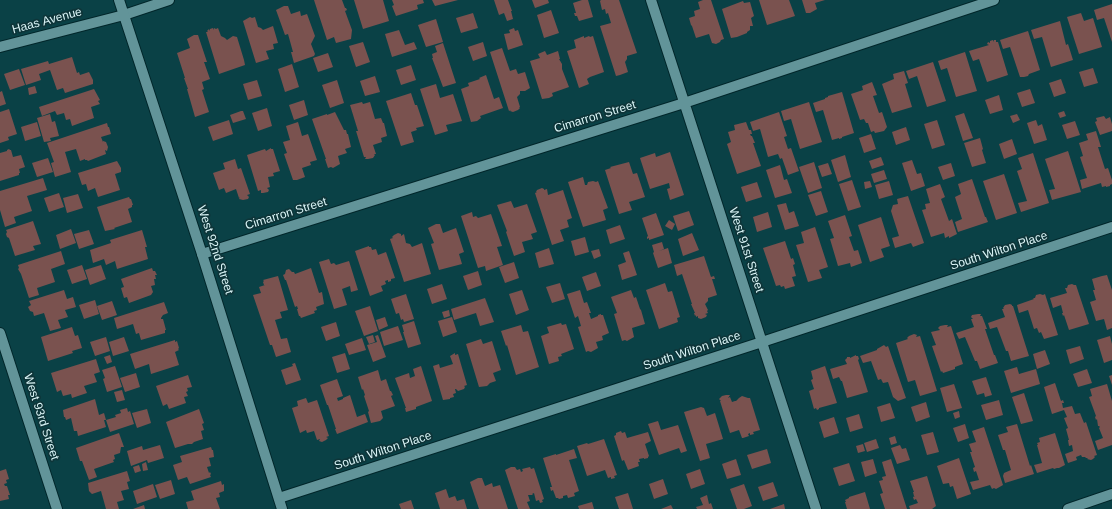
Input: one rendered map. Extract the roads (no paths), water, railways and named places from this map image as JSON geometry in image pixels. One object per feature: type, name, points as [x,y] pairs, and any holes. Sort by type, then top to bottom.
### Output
[{"type":"street","name":"West 92nd Street","points":[[119,0],[202,254],[282,509]]},
{"type":"street","name":"Haas Avenue","points":[[0,47],[124,15],[169,0]]},
{"type":"street","name":"West 91st Street","points":[[651,0],[816,509]]},
{"type":"street","name":"Cimarron Street","points":[[202,254],[684,103],[994,0]]},
{"type":"street","name":"South Wilton Place","points":[[279,498],[1112,227]]},
{"type":"street","name":"West 93rd Street","points":[[0,333],[57,509]]},
{"type":"street","points":[[1068,509],[1112,494]]}]
